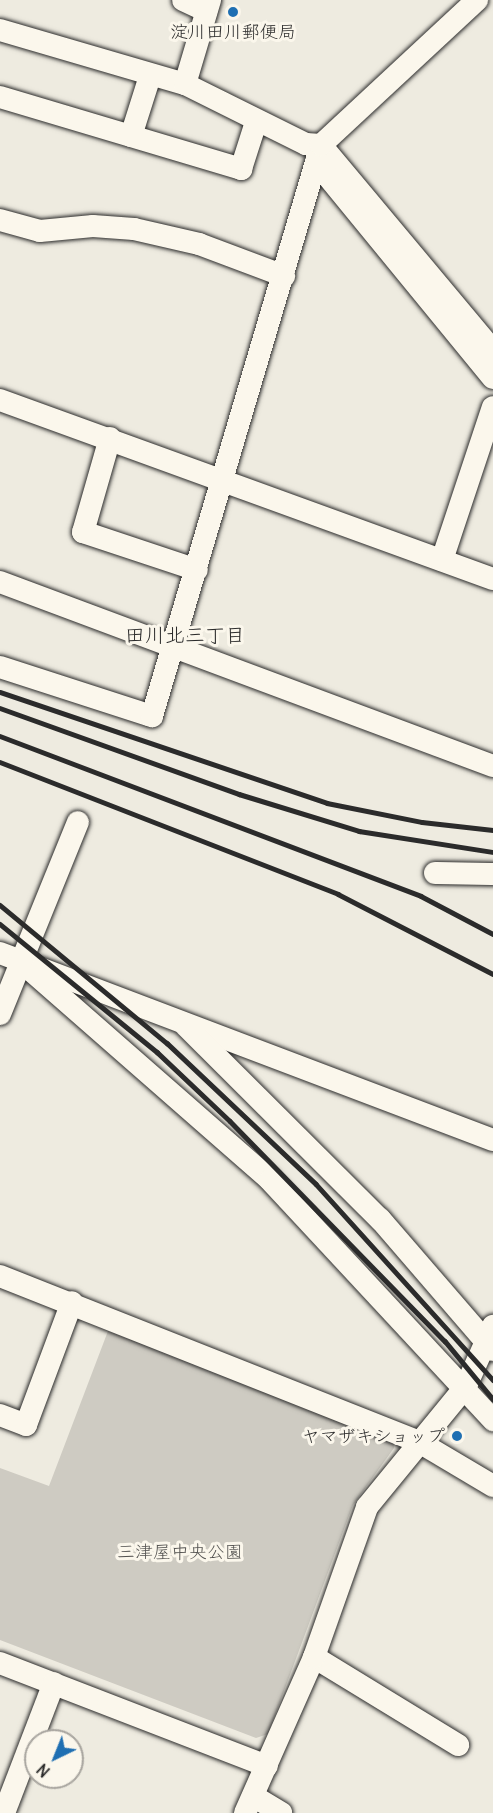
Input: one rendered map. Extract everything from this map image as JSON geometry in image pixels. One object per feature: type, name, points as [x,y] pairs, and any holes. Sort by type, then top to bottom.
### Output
[{"type":"street","points":[[183,0],[209,6],[185,84]]},
{"type":"street","points":[[0,667],[152,716],[225,480],[318,153],[477,0]]},
{"type":"street","points":[[0,30],[150,76],[185,84],[256,122],[306,144],[318,153],[493,351]]},
{"type":"street","points":[[130,136],[150,76]]},
{"type":"street","points":[[0,97],[241,169],[256,122]]},
{"type":"street","points":[[318,153],[493,378]]},
{"type":"street","points":[[0,220],[40,231],[93,226],[135,229],[199,244],[284,276]]},
{"type":"street","points":[[0,400],[110,438],[493,579]]},
{"type":"street","points":[[442,560],[493,408]]},
{"type":"street","points":[[110,438],[83,532],[197,570]]},
{"type":"street","points":[[0,582],[493,766]]},
{"type":"street","points":[[0,1014],[10,957],[78,822]]},
{"type":"street","points":[[435,873],[493,874]]},
{"type":"street","points":[[10,957],[493,1140]]},
{"type":"street","points":[[10,957],[270,1180],[466,1386],[493,1420]]},
{"type":"street","points":[[178,1019],[380,1219],[490,1339],[466,1386],[419,1442],[361,1518],[314,1657],[249,1804],[281,1813]]},
{"type":"street","points":[[0,1275],[419,1442],[493,1486]]},
{"type":"street","points":[[0,1415],[26,1425],[72,1302]]},
{"type":"street","points":[[314,1657],[458,1745]]},
{"type":"street","points":[[0,1663],[267,1766]]},
{"type":"street","points":[[4,1813],[54,1683]]},
{"type":"green space","name":"三津屋中央公園","points":[[108,1331],[393,1439],[394,1448],[353,1505],[268,1734],[256,1738],[0,1640],[0,1468],[49,1486]]},
{"type":"railway","points":[[0,692],[327,803],[422,822],[493,830]]},
{"type":"railway","points":[[0,708],[239,794],[359,831],[493,852]]},
{"type":"railway","points":[[0,736],[421,896],[493,934]]},
{"type":"railway","points":[[0,762],[338,894],[493,974]]},
{"type":"railway","points":[[0,905],[167,1043],[316,1184],[493,1380]]},
{"type":"railway","points":[[0,924],[157,1052],[230,1121],[445,1341],[493,1399]]},
{"type":"place","name":"淀川田川郵便局","points":[[233,12]]},
{"type":"place","name":"ヤマザキショップ","points":[[457,1436]]},
{"type":"district","name":"田川北三丁目","points":[[185,634]]}]
